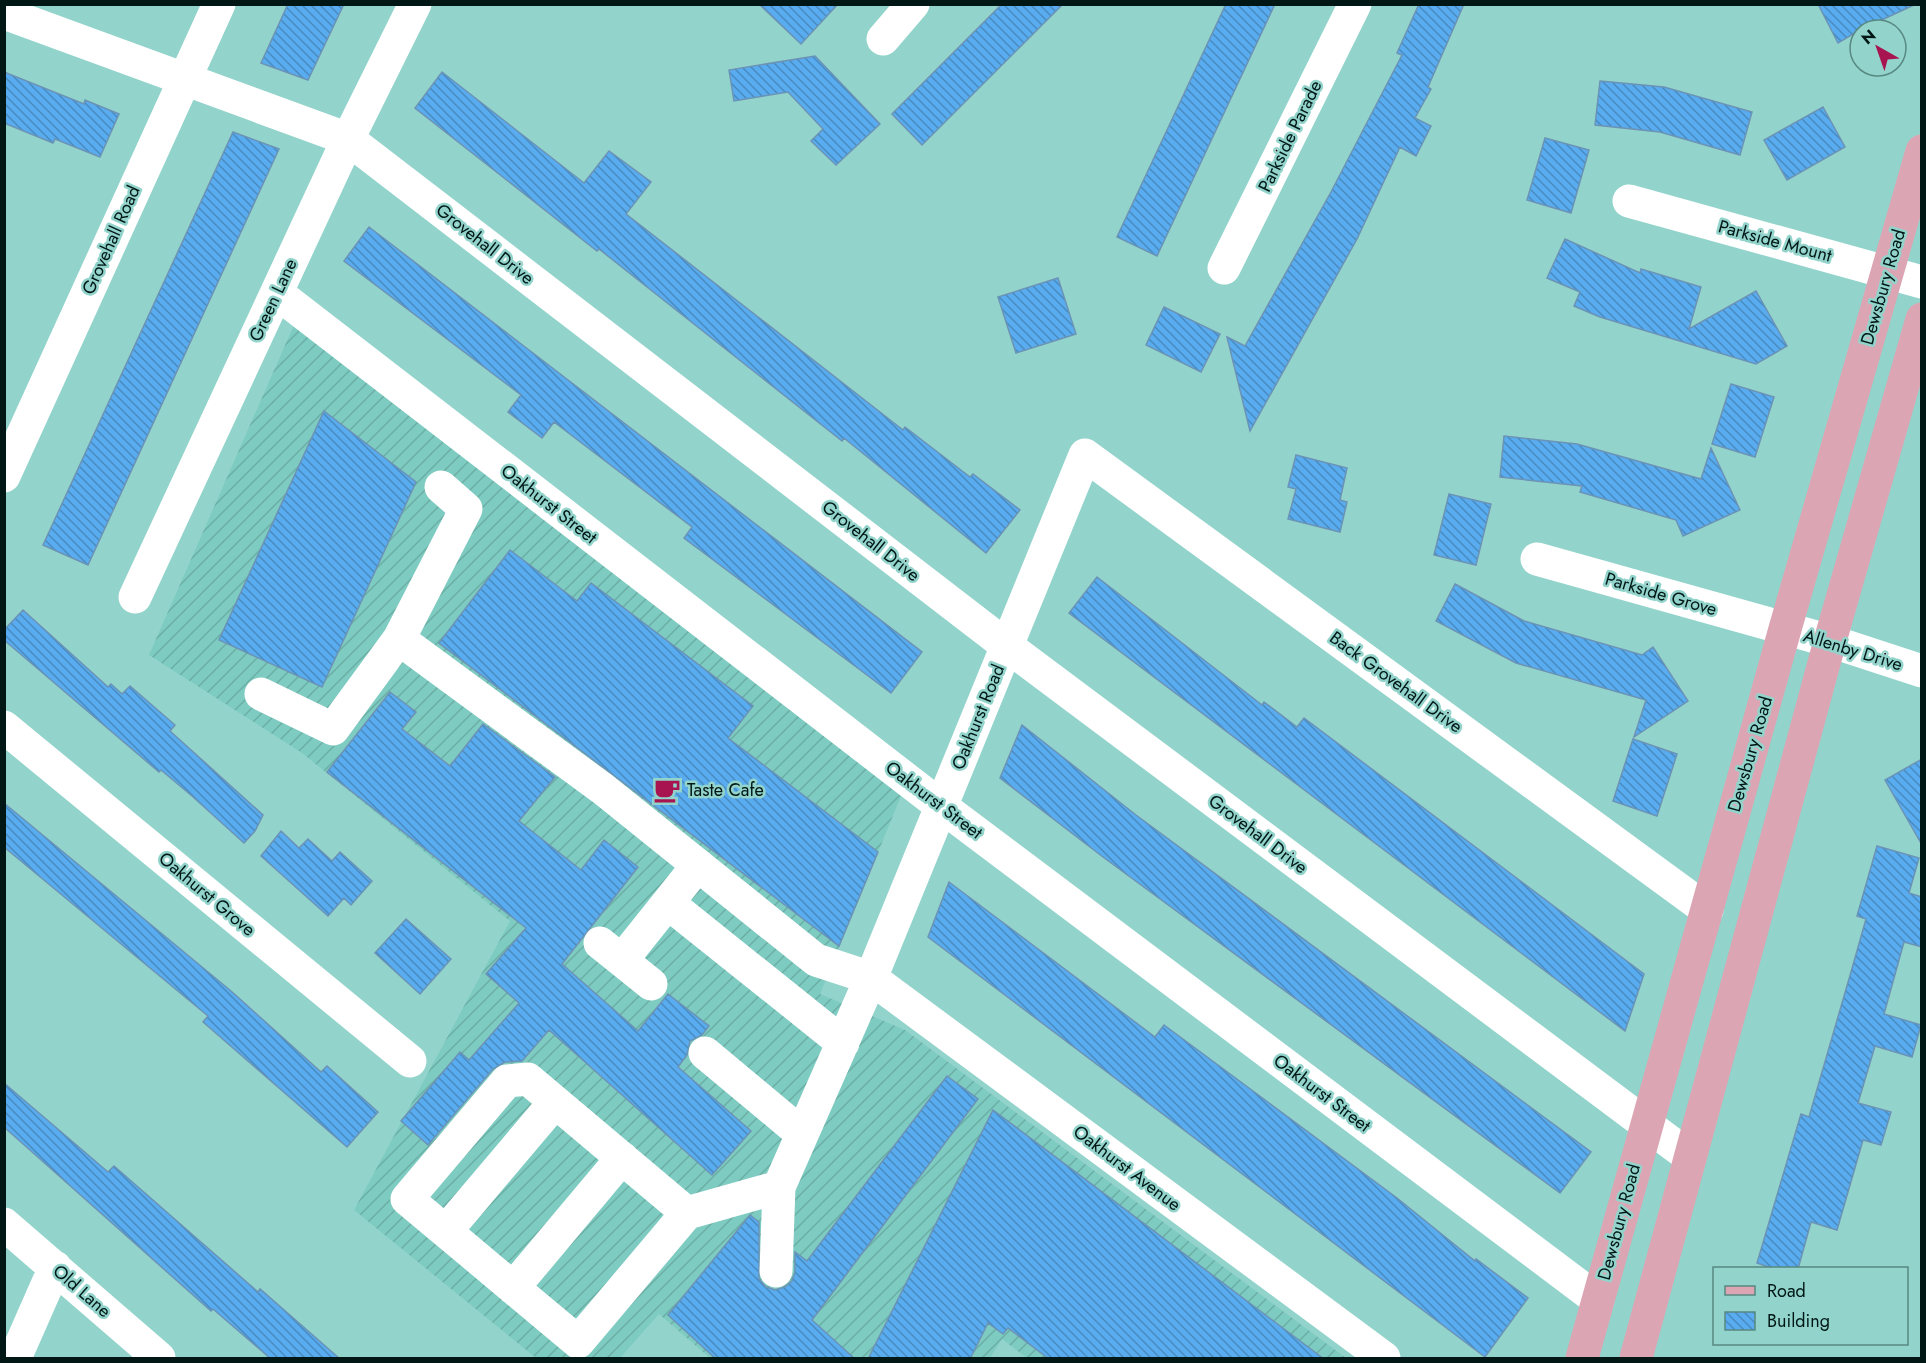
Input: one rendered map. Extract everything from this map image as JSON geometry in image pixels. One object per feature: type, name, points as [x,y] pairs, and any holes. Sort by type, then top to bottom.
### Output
[{"type":"main road","name":"Dewsbury Road","points":[[1582,1359],[1785,629],[1922,151]]},
{"type":"main road","points":[[1636,1359],[1830,641],[1922,319]]},
{"type":"street","name":"Grovehall Road","points":[[7,465],[219,4]]},
{"type":"street","name":"Green Lane","points":[[135,597],[348,139],[415,4]]},
{"type":"street","points":[[883,39],[913,4]]},
{"type":"street","name":"Parkside Parade","points":[[1224,268],[1355,4]]},
{"type":"street","name":"Grovehall Drive","points":[[4,13],[348,139],[1007,646],[1690,1157]]},
{"type":"street","name":"Parkside Mount","points":[[1629,201],[1922,282]]},
{"type":"street","name":"Oakhurst Street","points":[[277,293],[941,806],[1598,1300]]},
{"type":"street","name":"Oakhurst Road","points":[[779,1186],[871,978],[1085,455]]},
{"type":"street","name":"Back Grovehall Drive","points":[[1085,455],[1707,910]]},
{"type":"street","points":[[261,694],[333,729],[399,639],[466,509],[441,487]]},
{"type":"street","name":"Parkside Grove","points":[[1537,559],[1785,629]]},
{"type":"street","name":"Allenby Drive","points":[[1785,629],[1922,671]]},
{"type":"street","name":"Oakhurst Avenue","points":[[399,639],[603,789],[816,960],[871,978],[1384,1359]]},
{"type":"street","name":"Oakhurst Grove","points":[[4,727],[410,1061]]},
{"type":"street","points":[[651,984],[611,951],[668,903],[698,865]]},
{"type":"street","points":[[668,903],[843,1043]]},
{"type":"street","points":[[705,1053],[802,1134]]},
{"type":"street","points":[[687,1213],[528,1079],[507,1081],[407,1198],[578,1342],[687,1213],[779,1186],[776,1271]]},
{"type":"street","points":[[446,1231],[555,1102]]},
{"type":"street","points":[[513,1288],[622,1158]]},
{"type":"street","name":"Old Lane","points":[[4,1224],[159,1359]]},
{"type":"street","points":[[15,1359],[55,1267]]},
{"type":"shaded area","points":[[297,318],[901,796],[820,994],[905,1030],[1346,1358],[1027,1358],[1002,1339],[990,1358],[710,1358],[659,1314],[620,1358],[536,1358],[354,1210],[510,921],[302,753],[149,655]]},
{"type":"building","points":[[288,4],[344,4],[308,80],[261,63]]},
{"type":"building","points":[[759,4],[838,4],[801,44]]},
{"type":"building","points":[[1002,4],[1063,4],[922,145],[892,114]]},
{"type":"building","points":[[1226,4],[1275,4],[1157,256],[1117,237]]},
{"type":"building","points":[[1419,4],[1464,4],[1428,87],[1431,89],[1415,118],[1431,126],[1416,156],[1400,147],[1357,239],[1250,431],[1227,337],[1245,346],[1331,192],[1402,55],[1397,53]]},
{"type":"building","points":[[1818,4],[1916,4],[1886,18],[1848,18],[1848,37],[1838,43]]},
{"type":"building","points":[[815,56],[880,124],[836,165],[811,141],[823,129],[788,92],[734,101],[729,70]]},
{"type":"building","points":[[4,72],[84,104],[85,100],[119,114],[100,157],[55,139],[53,143],[4,123]]},
{"type":"building","points":[[442,72],[584,183],[609,151],[651,182],[626,214],[903,430],[905,427],[970,477],[973,474],[1020,510],[986,553],[844,438],[842,441],[599,249],[597,251],[415,108]]},
{"type":"building","points":[[1600,81],[1664,87],[1752,112],[1740,155],[1660,132],[1595,125]]},
{"type":"building","points":[[1823,107],[1845,147],[1787,180],[1764,140]]},
{"type":"building","points":[[233,132],[279,149],[88,565],[43,545]]},
{"type":"building","points":[[1545,138],[1589,150],[1571,213],[1527,200]]},
{"type":"building","points":[[369,227],[922,652],[891,693],[684,538],[692,527],[554,422],[542,438],[508,412],[521,395],[344,261]]},
{"type":"building","points":[[1565,239],[1640,273],[1641,269],[1701,287],[1689,329],[1756,291],[1787,346],[1756,364],[1600,317],[1574,306],[1580,292],[1547,278]]},
{"type":"building","points":[[1058,278],[1076,334],[1016,353],[998,297]]},
{"type":"building","points":[[1164,307],[1220,334],[1201,372],[1146,345]]},
{"type":"building","points":[[1731,384],[1774,397],[1755,457],[1712,444]]},
{"type":"building","points":[[324,411],[416,482],[322,687],[219,640]]},
{"type":"building","points":[[1504,436],[1577,444],[1701,479],[1711,448],[1740,510],[1683,536],[1676,520],[1580,492],[1582,486],[1500,477]]},
{"type":"building","points":[[1296,455],[1347,468],[1340,500],[1347,502],[1340,532],[1288,519],[1296,489],[1288,487]]},
{"type":"building","points":[[1449,494],[1491,504],[1476,565],[1434,555]]},
{"type":"building","points":[[510,550],[577,601],[591,583],[753,706],[728,738],[878,852],[839,946],[439,643]]},
{"type":"building","points":[[1097,577],[1262,705],[1264,702],[1297,727],[1304,718],[1644,974],[1625,1031],[1069,613]]},
{"type":"building","points":[[1455,584],[1524,621],[1642,655],[1653,647],[1688,701],[1634,737],[1646,700],[1516,663],[1436,621]]},
{"type":"building","points":[[23,610],[108,687],[111,684],[122,694],[130,686],[175,725],[170,731],[263,815],[255,831],[244,843],[192,796],[161,770],[159,772],[4,640],[4,630]]},
{"type":"building","points":[[390,692],[416,712],[402,729],[450,766],[483,724],[555,777],[519,821],[581,870],[604,840],[638,867],[562,964],[638,1031],[668,994],[709,1026],[702,1035],[690,1041],[687,1055],[678,1067],[751,1131],[712,1175],[549,1030],[522,1061],[505,1062],[493,1069],[428,1145],[401,1121],[460,1052],[469,1060],[519,1003],[486,974],[526,928],[327,772]]},
{"type":"building","points":[[1022,725],[1136,815],[1591,1152],[1560,1193],[1103,857],[1000,778]]},
{"type":"building","points":[[1633,739],[1677,754],[1657,816],[1613,801]]},
{"type":"building","points":[[1922,759],[1922,845],[1885,780]]},
{"type":"building","points":[[4,803],[231,991],[321,1072],[327,1066],[378,1112],[347,1147],[203,1022],[208,1016],[4,847]]},
{"type":"building","points":[[281,831],[299,848],[308,839],[332,861],[340,852],[372,881],[351,905],[344,898],[328,916],[261,856]]},
{"type":"building","points":[[1877,846],[1919,858],[1909,893],[1922,897],[1922,947],[1904,942],[1884,1014],[1921,1025],[1912,1057],[1875,1046],[1858,1103],[1891,1112],[1881,1145],[1863,1140],[1837,1230],[1811,1222],[1799,1267],[1768,1267],[1757,1263],[1801,1114],[1809,1117],[1851,972],[1866,919],[1857,916]]},
{"type":"building","points":[[949,882],[1155,1037],[1164,1025],[1397,1198],[1475,1261],[1476,1259],[1528,1298],[1485,1357],[928,937]]},
{"type":"building","points":[[406,919],[451,959],[420,994],[375,953]]},
{"type":"building","points":[[947,1076],[978,1099],[812,1320],[855,1359],[716,1359],[668,1315],[750,1215],[759,1222],[759,1279],[766,1287],[775,1290],[785,1287],[792,1281],[795,1272],[795,1252],[807,1261]]},
{"type":"building","points":[[4,1083],[108,1172],[114,1166],[258,1292],[260,1289],[340,1359],[271,1359],[213,1309],[211,1311],[4,1127]]},
{"type":"building","points":[[993,1110],[1324,1359],[1049,1359],[1008,1328],[1003,1334],[988,1323],[970,1359],[868,1359]]},
{"type":"place","name":"Taste Cafe","points":[[667,790]]}]
